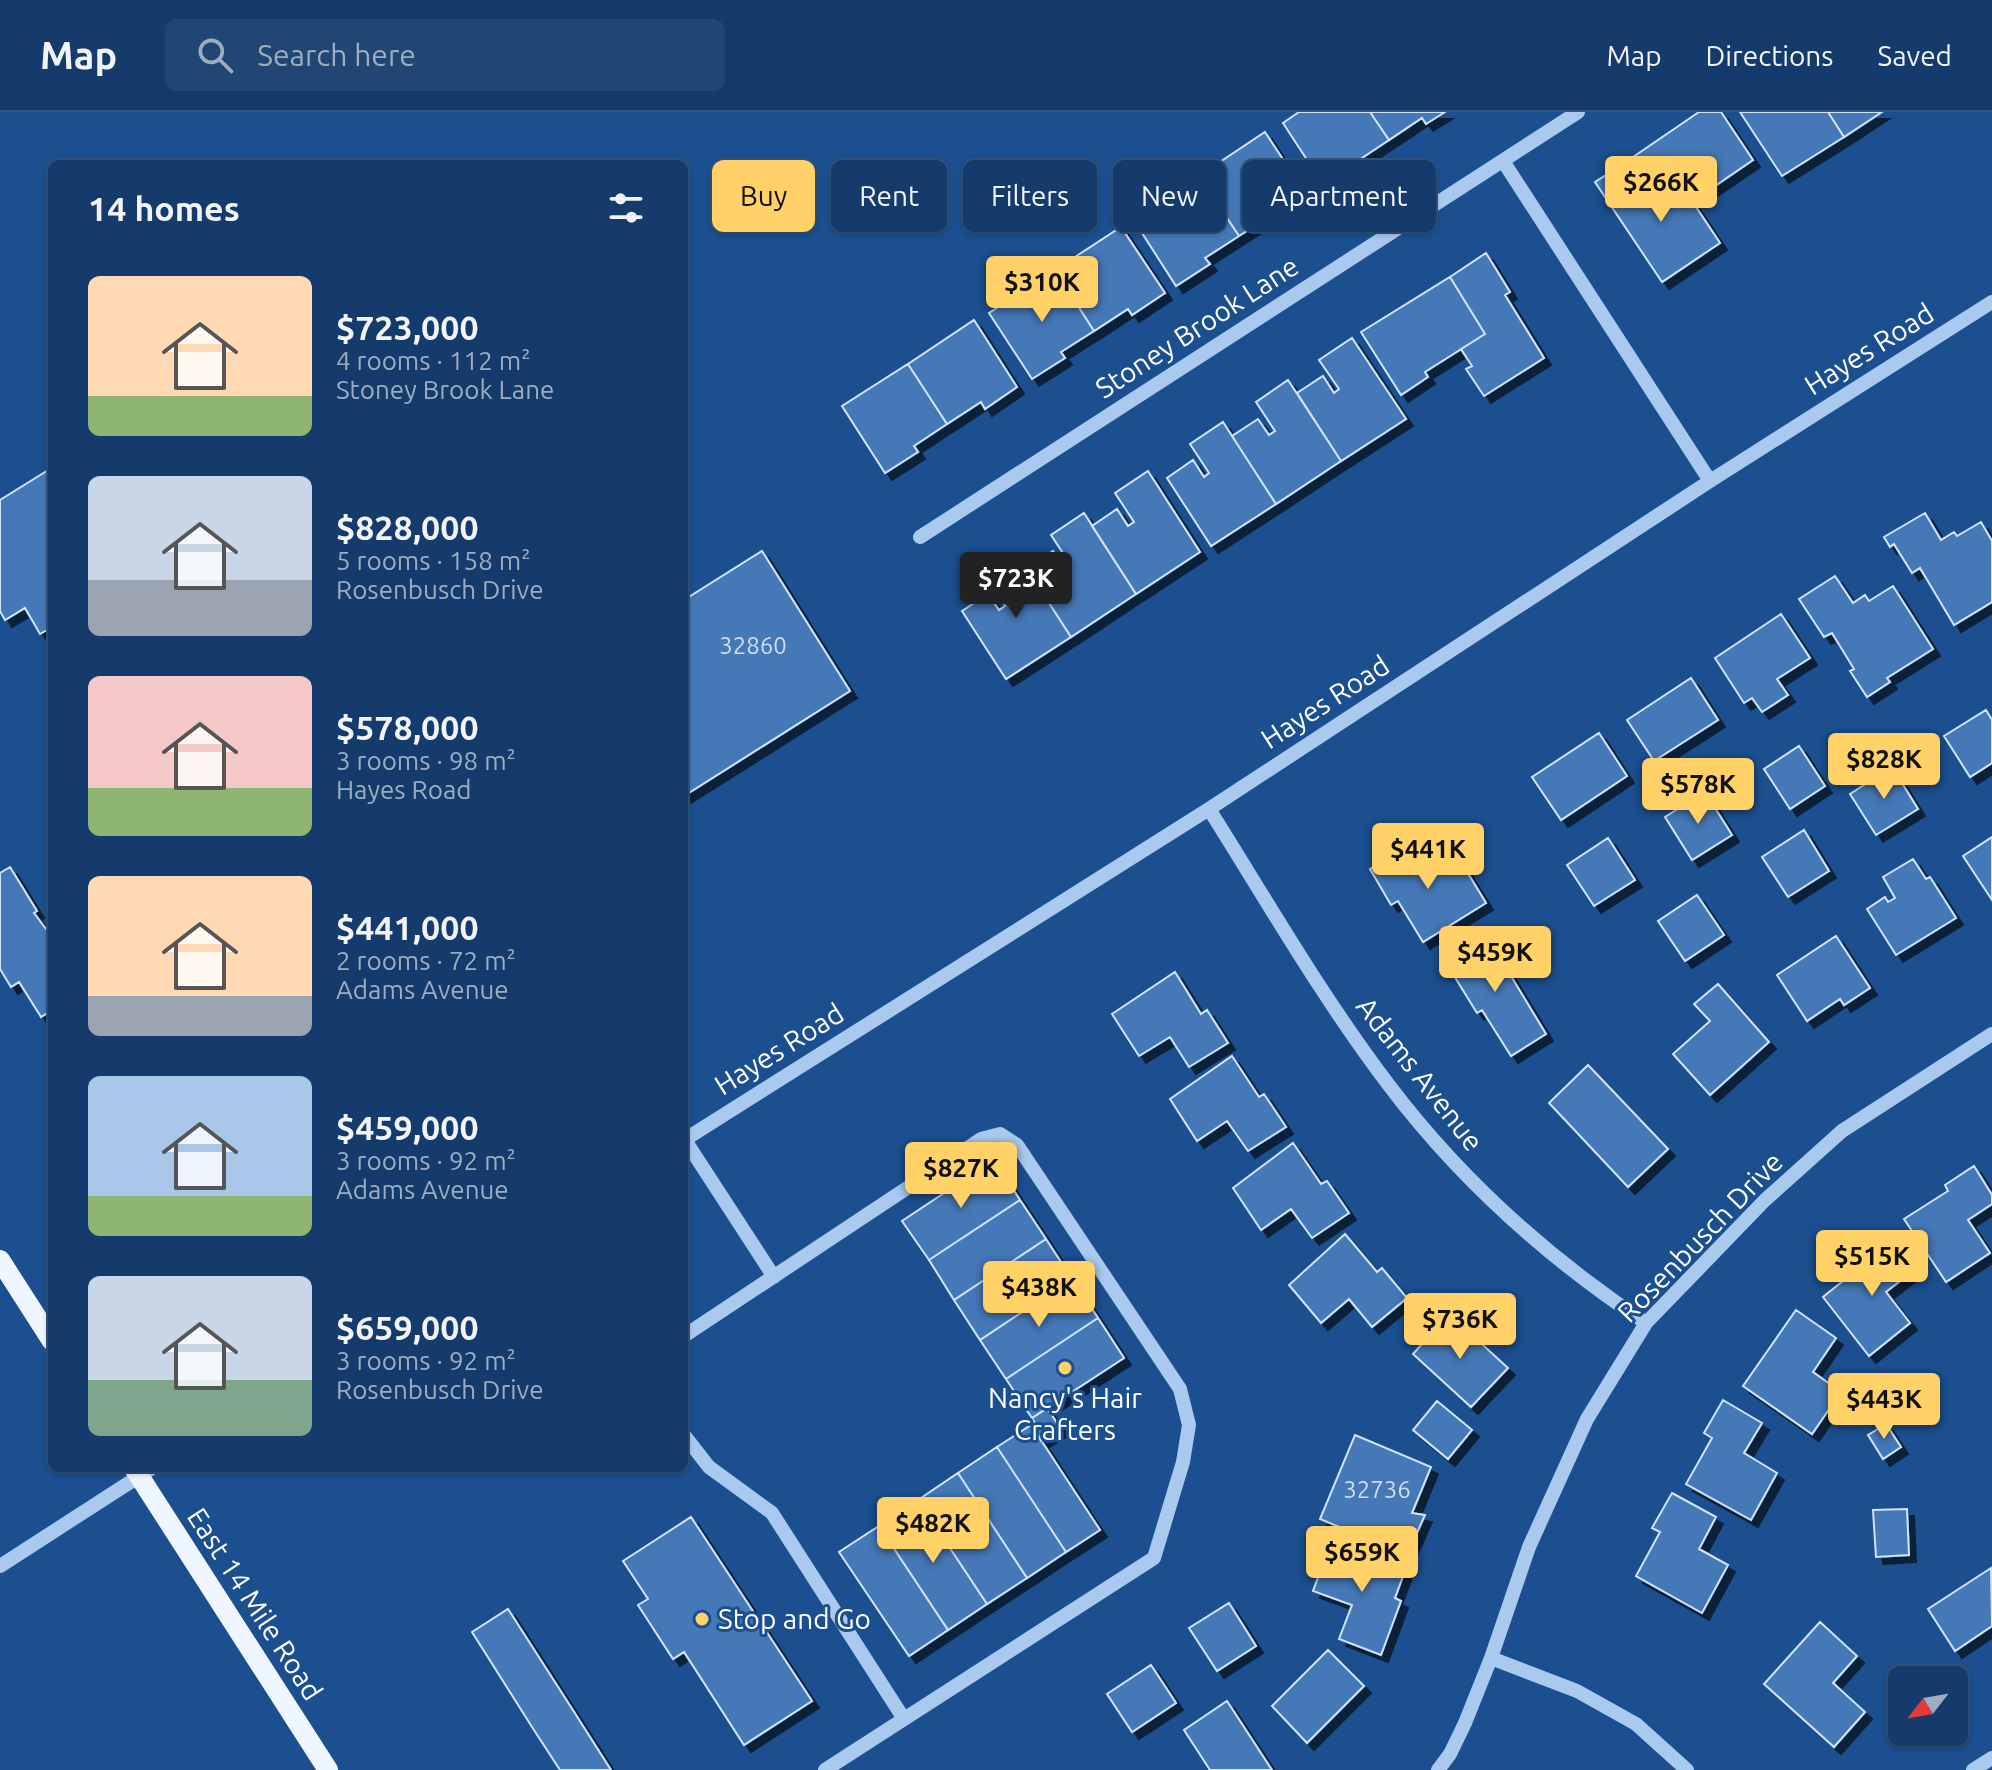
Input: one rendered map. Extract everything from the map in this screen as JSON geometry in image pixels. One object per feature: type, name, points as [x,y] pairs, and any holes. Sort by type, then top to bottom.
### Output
[{"type":"main road","points":[[0,1260],[48,1335]]},
{"type":"main road","name":"East 14 Mile Road","points":[[143,1472],[328,1770]]},
{"type":"street","name":"Stoney Brook Lane","points":[[920,537],[1578,112]]},
{"type":"street","points":[[1503,161],[1710,481]]},
{"type":"street","name":"Hayes Road","points":[[688,1137],[1209,809],[1710,481],[1992,302]]},
{"type":"street","name":"Adams Avenue","points":[[1209,809],[1326,996],[1389,1085],[1459,1167],[1517,1225],[1601,1292],[1646,1323]]},
{"type":"street","name":"Rosenbusch Drive","points":[[1438,1770],[1450,1754],[1465,1723],[1529,1547],[1587,1419],[1646,1323],[1765,1200],[1842,1131],[1992,1034]]},
{"type":"street","points":[[688,1333],[981,1139],[1000,1134],[1017,1145],[1180,1389],[1189,1425],[1183,1462],[1154,1558],[825,1770]]},
{"type":"street","points":[[688,1146],[774,1277]]},
{"type":"street","points":[[688,1440],[709,1467],[772,1513],[904,1719]]},
{"type":"street","points":[[0,1566],[141,1472]]},
{"type":"street","points":[[1491,1658],[1577,1691],[1636,1724],[1687,1770]]},
{"type":"street","points":[[1973,1770],[1992,1758]]},
{"type":"building","points":[[1299,112],[1370,112],[1389,140],[1359,160],[1307,160],[1283,123]]},
{"type":"building","points":[[1370,112],[1445,112],[1426,124],[1422,118],[1389,140]]},
{"type":"building","points":[[1699,112],[1721,112],[1753,160],[1693,201],[1678,180],[1642,204],[1617,168]]},
{"type":"building","points":[[1740,112],[1828,112],[1844,137],[1782,176]]},
{"type":"building","points":[[1828,112],[1882,112],[1844,137]]},
{"type":"building","points":[[1265,132],[1283,160],[1242,160],[1242,232],[1245,232],[1239,236],[1226,216],[1226,160],[1223,160]]},
{"type":"building","points":[[1617,168],[1642,204],[1678,180],[1720,243],[1662,282],[1595,182]]},
{"type":"building","points":[[1226,216],[1239,236],[1205,258],[1210,264],[1176,286],[1141,232],[1226,232]]},
{"type":"building","points":[[1113,232],[1124,232],[1165,293],[1132,315],[1128,309],[1094,331],[1055,270]]},
{"type":"building","points":[[1486,253],[1510,292],[1505,295],[1544,358],[1484,396],[1466,369],[1472,366],[1461,349],[1485,334],[1450,277]]},
{"type":"building","points":[[1055,270],[1094,331],[1061,352],[1065,358],[1032,379],[989,313]]},
{"type":"building","points":[[1450,277],[1485,334],[1425,372],[1428,377],[1401,395],[1361,332]]},
{"type":"building","points":[[974,320],[1017,387],[985,409],[981,402],[947,424],[908,364]]},
{"type":"building","points":[[1352,338],[1406,419],[1341,461],[1297,393],[1323,376],[1334,393],[1339,389],[1319,360]]},
{"type":"building","points":[[908,364],[947,424],[914,446],[918,452],[885,473],[842,406]]},
{"type":"building","points":[[1288,380],[1341,461],[1276,504],[1232,436],[1258,419],[1269,435],[1275,431],[1256,402]]},
{"type":"building","points":[[1223,422],[1276,504],[1211,546],[1167,478],[1193,460],[1204,477],[1209,473],[1190,444]]},
{"type":"building","points":[[48,470],[48,629],[40,634],[25,608],[5,620],[0,611],[0,500]]},
{"type":"building","points":[[1148,471],[1200,552],[1136,594],[1092,526],[1117,509],[1128,526],[1134,522],[1115,493]]},
{"type":"building","points":[[1084,513],[1136,594],[1071,637],[1027,569],[1053,551],[1064,568],[1070,564],[1051,535]]},
{"type":"building","points":[[1925,513],[1941,540],[1954,532],[1957,536],[1981,522],[1992,541],[1992,602],[1954,625],[1920,568],[1912,573],[1894,544],[1890,547],[1884,537]]},
{"type":"building","points":[[762,551],[850,691],[688,793],[688,597]]},
{"type":"building","points":[[1018,555],[1071,637],[1006,679],[962,611],[988,594],[999,610],[1005,606],[985,577]]},
{"type":"building","points":[[1835,576],[1853,603],[1865,595],[1869,601],[1893,586],[1933,649],[1887,678],[1890,682],[1867,697],[1850,671],[1854,669],[1832,633],[1824,637],[1799,599]]},
{"type":"building","points":[[1781,614],[1810,658],[1777,679],[1788,695],[1762,712],[1752,698],[1744,703],[1715,658]]},
{"type":"building","points":[[1691,678],[1718,720],[1654,761],[1627,720]]},
{"type":"building","points":[[1986,710],[1992,720],[1992,763],[1970,777],[1944,736]]},
{"type":"building","points":[[1599,733],[1627,776],[1561,820],[1532,777]]},
{"type":"building","points":[[1799,746],[1825,786],[1790,809],[1764,769]]},
{"type":"building","points":[[1892,767],[1918,809],[1876,835],[1850,794]]},
{"type":"building","points":[[1705,792],[1732,835],[1692,860],[1665,817]]},
{"type":"building","points":[[1804,830],[1829,871],[1788,897],[1762,857]]},
{"type":"building","points":[[1992,837],[1992,900],[1963,856]]},
{"type":"building","points":[[1608,838],[1635,880],[1594,906],[1567,865]]},
{"type":"building","points":[[1412,843],[1431,873],[1458,857],[1486,903],[1423,942],[1398,901],[1391,905],[1370,869]]},
{"type":"building","points":[[1913,859],[1926,879],[1930,877],[1956,918],[1896,955],[1867,909],[1885,897],[1888,902],[1895,898],[1883,877]]},
{"type":"building","points":[[10,867],[37,911],[34,913],[48,932],[48,1013],[41,1017],[19,982],[11,987],[0,969],[0,873]]},
{"type":"building","points":[[1697,895],[1724,935],[1685,961],[1658,921]]},
{"type":"building","points":[[1485,933],[1546,1034],[1511,1056],[1482,1010],[1477,1013],[1443,958]]},
{"type":"building","points":[[1836,936],[1870,988],[1844,1005],[1840,999],[1807,1021],[1777,975]]},
{"type":"building","points":[[1175,972],[1201,1014],[1207,1010],[1228,1043],[1189,1067],[1170,1037],[1139,1056],[1112,1014]]},
{"type":"building","points":[[1718,984],[1769,1042],[1710,1095],[1673,1054],[1710,1021],[1694,1004]]},
{"type":"building","points":[[1232,1056],[1259,1097],[1264,1094],[1286,1127],[1248,1151],[1227,1121],[1197,1141],[1170,1099]]},
{"type":"building","points":[[1588,1065],[1668,1149],[1628,1187],[1549,1103]]},
{"type":"building","points":[[1293,1143],[1321,1184],[1327,1181],[1349,1213],[1312,1238],[1291,1209],[1261,1230],[1233,1188]]},
{"type":"building","points":[[994,1160],[1020,1200],[929,1260],[902,1221]]},
{"type":"building","points":[[1974,1166],[1992,1195],[1992,1204],[1968,1220],[1990,1253],[1946,1282],[1904,1219],[1948,1191],[1945,1185]]},
{"type":"building","points":[[1020,1200],[1046,1239],[954,1300],[929,1260]]},
{"type":"building","points":[[1345,1234],[1377,1272],[1382,1268],[1407,1298],[1372,1327],[1349,1299],[1321,1323],[1289,1285]]},
{"type":"building","points":[[1887,1238],[1913,1271],[1886,1292],[1910,1323],[1869,1356],[1823,1297],[1864,1264],[1860,1259]]},
{"type":"building","points":[[1046,1239],[1072,1279],[980,1340],[954,1300]]},
{"type":"building","points":[[1072,1279],[1098,1318],[1006,1379],[980,1340]]},
{"type":"building","points":[[1796,1310],[1836,1338],[1813,1372],[1841,1392],[1812,1434],[1743,1386]]},
{"type":"building","points":[[1449,1314],[1508,1368],[1471,1407],[1413,1354]]},
{"type":"building","name":"Nancy's Hair Crafters","points":[[1098,1318],[1124,1358],[1032,1418],[1006,1379]]},
{"type":"building","points":[[1723,1400],[1762,1423],[1744,1453],[1777,1473],[1751,1520],[1686,1484],[1712,1438],[1704,1433]]},
{"type":"building","points":[[1437,1401],[1472,1430],[1448,1459],[1413,1430]]},
{"type":"building","points":[[1047,1408],[1061,1429],[1041,1441],[1031,1425],[1035,1423],[1032,1418]]},
{"type":"building","points":[[1886,1424],[1901,1447],[1883,1459],[1868,1435]]},
{"type":"building","points":[[1031,1425],[1100,1530],[1066,1552],[997,1447]]},
{"type":"building","points":[[1355,1435],[1431,1467],[1412,1513],[1425,1515],[1407,1555],[1320,1519]]},
{"type":"building","points":[[997,1447],[1066,1552],[1027,1578],[958,1473]]},
{"type":"building","points":[[958,1473],[1027,1578],[987,1604],[918,1500]]},
{"type":"building","points":[[1672,1493],[1716,1517],[1699,1549],[1728,1565],[1702,1613],[1636,1576],[1660,1532],[1652,1528]]},
{"type":"building","points":[[918,1500],[987,1604],[948,1630],[879,1526]]},
{"type":"building","points":[[1907,1509],[1909,1555],[1876,1557],[1873,1510]]},
{"type":"building","name":"Stop and Go","points":[[691,1517],[812,1701],[744,1745],[684,1652],[673,1659],[638,1605],[648,1599],[623,1561]]},
{"type":"building","points":[[879,1526],[948,1630],[909,1656],[839,1552]]},
{"type":"building","points":[[1332,1540],[1406,1568],[1395,1598],[1401,1601],[1381,1655],[1339,1639],[1352,1605],[1313,1591]]},
{"type":"building","points":[[1991,1568],[1992,1626],[1955,1651],[1928,1609]]},
{"type":"building","points":[[1229,1603],[1256,1646],[1217,1671],[1189,1628]]},
{"type":"building","points":[[508,1609],[611,1770],[560,1770],[532,1727],[472,1632]]},
{"type":"building","points":[[1820,1622],[1857,1656],[1833,1683],[1865,1712],[1834,1747],[1764,1684]]},
{"type":"building","points":[[1328,1650],[1364,1686],[1307,1743],[1272,1706]]},
{"type":"building","points":[[1151,1665],[1176,1703],[1132,1732],[1107,1694]]},
{"type":"building","points":[[1227,1701],[1272,1770],[1210,1770],[1184,1730]]},
{"type":"place","name":"Nancy's Hair Crafters","points":[[1065,1368]]},
{"type":"place","name":"Stop and Go","points":[[702,1619]]}]
